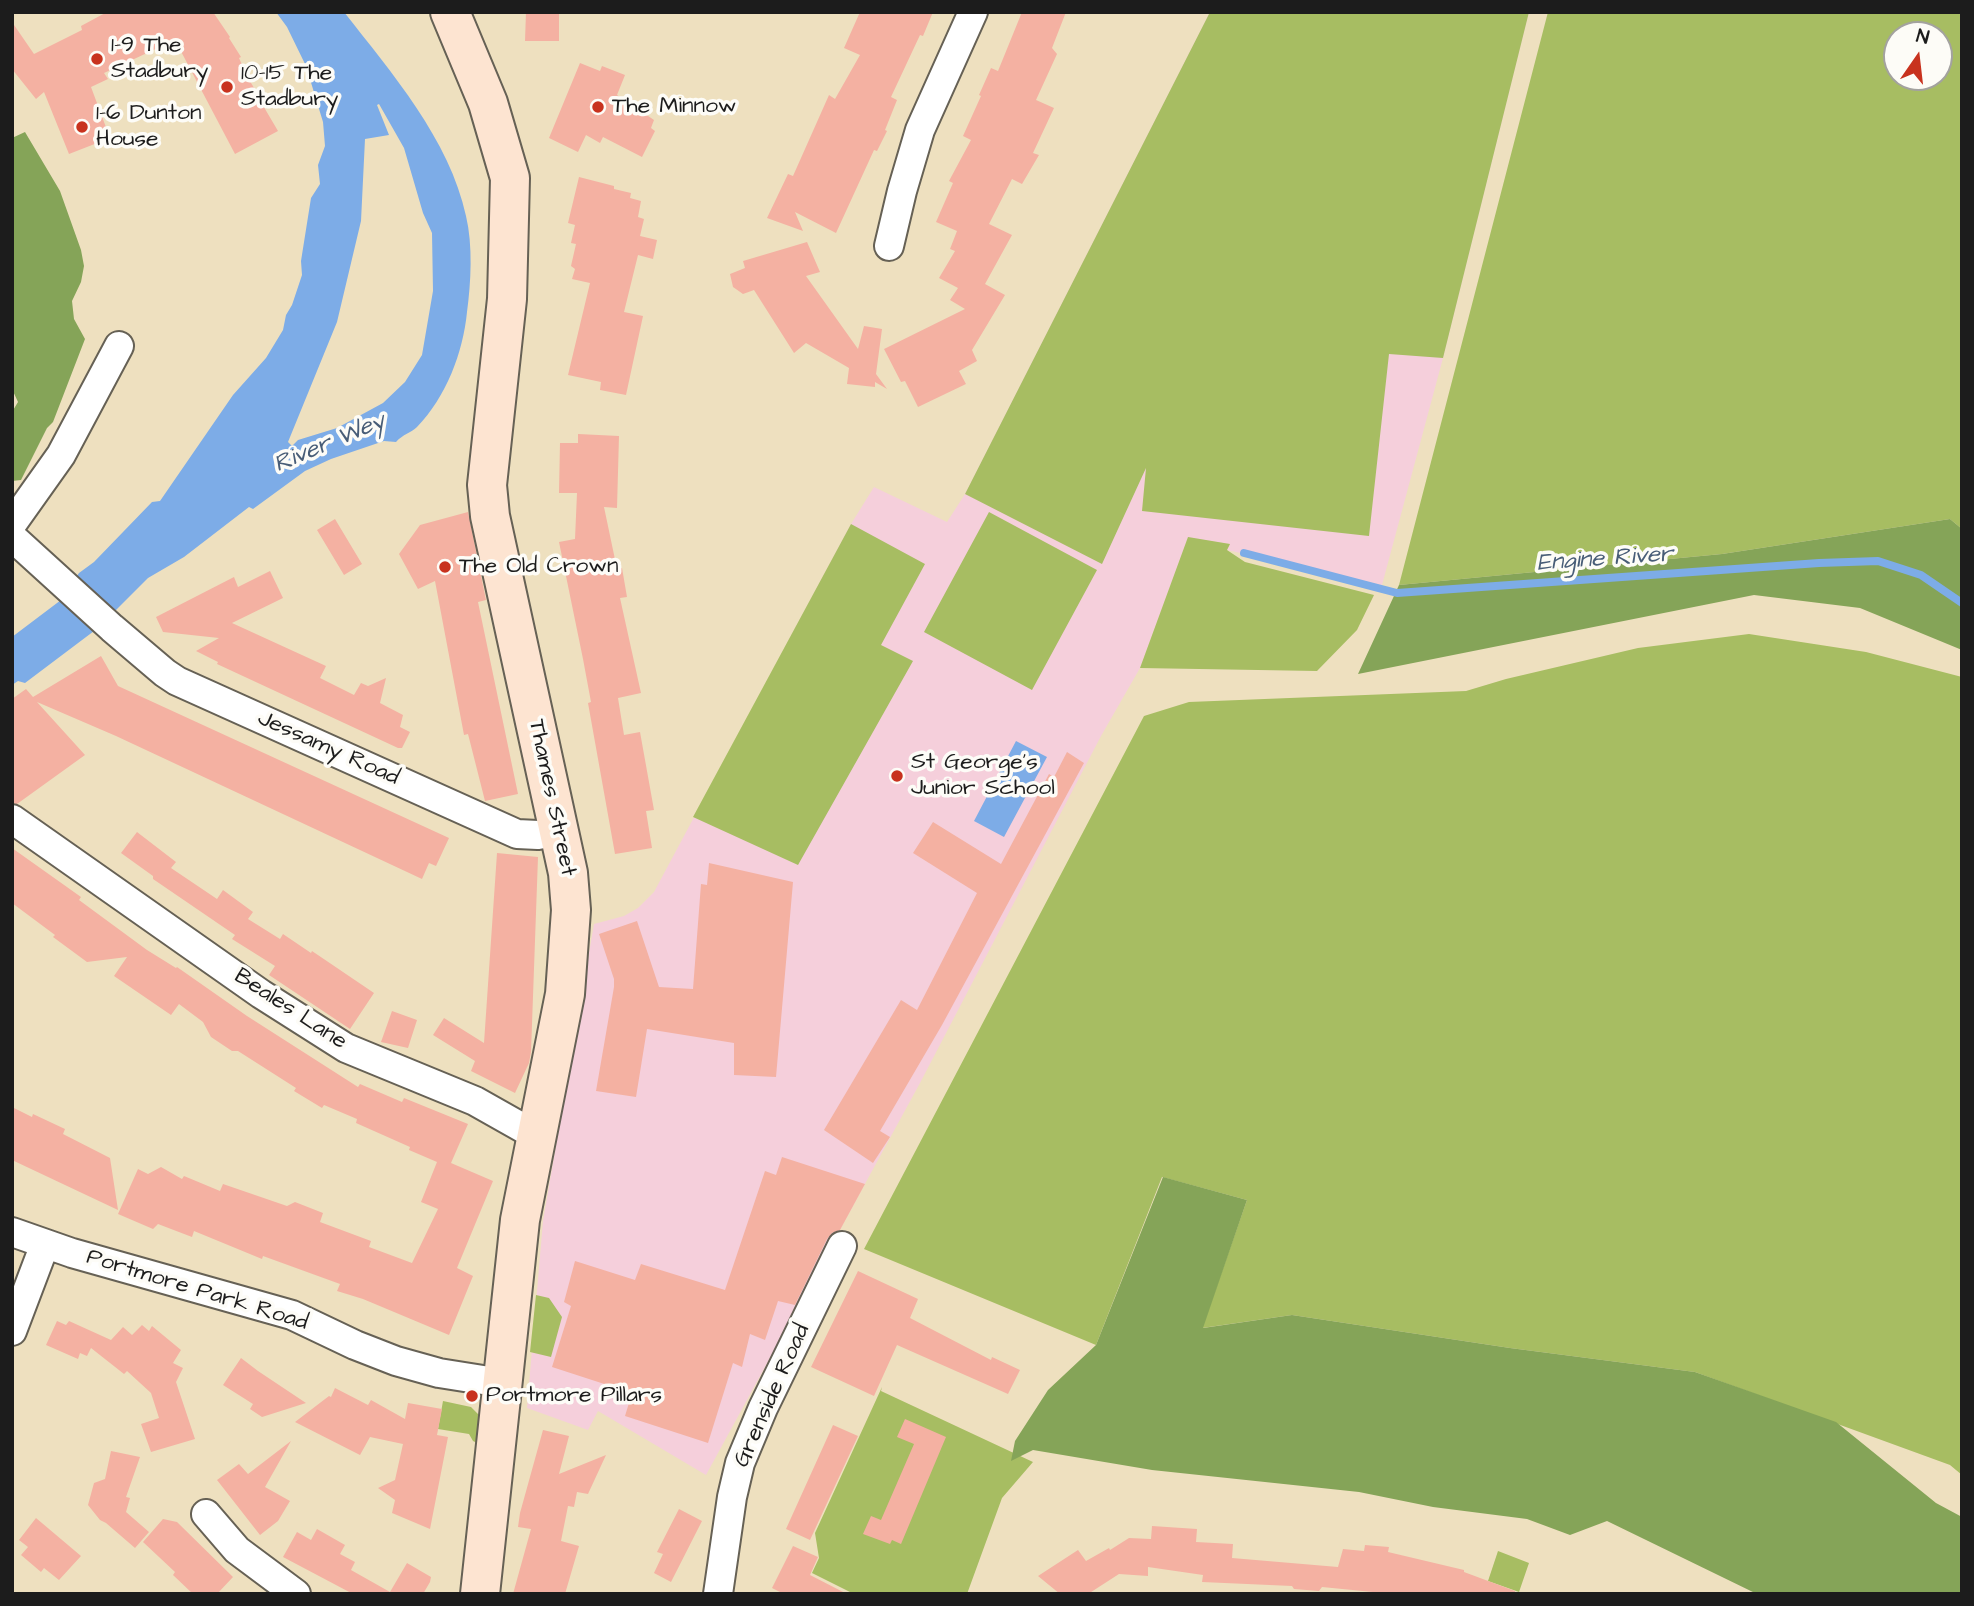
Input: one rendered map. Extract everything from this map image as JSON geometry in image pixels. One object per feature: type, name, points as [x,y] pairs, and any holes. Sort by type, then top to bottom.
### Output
[{"type":"street","name":"Thames Street","points":[[450,12],[488,103],[510,178],[507,299],[487,485],[497,555],[568,873],[571,910],[565,994],[520,1220],[480,1594]]},
{"type":"street","points":[[889,246],[920,130],[972,12]]},
{"type":"street","points":[[12,524],[61,455],[119,346]]},
{"type":"street","name":"Jessamy Road","points":[[12,537],[112,628],[177,681],[517,834],[538,835],[559,831]]},
{"type":"street","name":"Beales Lane","points":[[12,819],[261,994],[346,1048],[475,1101],[537,1136]]},
{"type":"street","name":"Portmore Park Road","points":[[12,1232],[45,1244],[292,1315],[396,1361],[439,1373],[502,1383]]},
{"type":"street","points":[[12,1331],[45,1244]]},
{"type":"street","name":"Grenside Road","points":[[718,1594],[732,1497],[740,1463],[769,1396],[842,1246]]},
{"type":"street","points":[[205,1514],[237,1550],[296,1594]]},
{"type":"shaded area","name":"St George's Junior School","points":[[1210,12],[1529,12],[1443,358],[1382,585],[1227,550],[1230,544],[1188,538],[1140,668],[1101,736],[920,1083],[706,1475],[598,1411],[588,1430],[527,1408],[543,1221],[594,924],[624,916],[638,908],[654,892],[851,524],[874,487],[947,522],[965,494]]},
{"type":"green space","points":[[1210,12],[1529,12],[1443,358],[1389,354],[1369,536],[1142,511],[1146,468],[1102,564],[965,494]]},
{"type":"green space","points":[[1548,12],[1962,12],[1962,529],[1950,519],[1722,554],[1399,585]]},
{"type":"green space","points":[[25,132],[60,191],[81,250],[84,266],[81,282],[72,301],[74,319],[85,339],[53,422],[47,428],[21,480],[12,481],[12,412],[18,402],[12,389],[12,138]]},
{"type":"green space","points":[[989,512],[1097,570],[1032,690],[924,632]]},
{"type":"green space","points":[[1950,519],[1962,529],[1962,650],[1860,608],[1754,595],[1358,674],[1399,585],[1722,554]]},
{"type":"green space","points":[[851,524],[925,564],[881,645],[913,661],[798,865],[693,817]]},
{"type":"green space","points":[[1188,537],[1230,544],[1227,550],[1245,562],[1374,595],[1357,630],[1317,671],[1140,668]]},
{"type":"green space","points":[[1749,634],[1866,652],[1962,677],[1962,1475],[1950,1465],[1695,1372],[1510,1348],[1292,1315],[1202,1328],[1247,1200],[1162,1177],[1096,1345],[864,1249],[1144,716],[1189,702],[1466,691],[1638,648]]},
{"type":"green space","points":[[1163,1177],[1247,1200],[1203,1328],[1292,1315],[1510,1348],[1695,1372],[1836,1422],[1936,1503],[1962,1517],[1962,1594],[1757,1594],[1607,1521],[1570,1535],[1527,1519],[1433,1507],[1359,1492],[1152,1470],[1033,1450],[1011,1461],[1015,1441],[1048,1390],[1096,1345]]},
{"type":"green space","points":[[536,1295],[549,1298],[562,1317],[551,1357],[530,1352]]},
{"type":"green space","points":[[882,1387],[881,1391],[1033,1462],[1002,1498],[967,1594],[854,1594],[812,1573],[819,1558],[815,1533]]},
{"type":"green space","points":[[443,1401],[471,1407],[480,1416],[477,1443],[469,1434],[438,1429]]},
{"type":"green space","points":[[1498,1551],[1529,1563],[1519,1592],[1488,1581]]},
{"type":"water","name":"River Wey","points":[[276,12],[344,12],[417,108],[447,160],[466,216],[470,251],[470,289],[465,327],[451,374],[436,402],[415,429],[396,442],[384,441],[305,471],[253,509],[249,507],[184,557],[148,578],[98,628],[25,683],[18,681],[12,685],[12,637],[61,600],[79,573],[94,562],[152,502],[160,501],[233,395],[266,358],[283,330],[302,275],[301,261],[311,198],[320,184],[318,165],[325,146],[323,122],[306,66],[287,27]],"holes":[[[379,104],[404,148],[423,213],[432,233],[433,291],[422,355],[405,382],[383,403],[337,428],[298,440],[292,446],[288,442],[337,322],[361,221],[365,139],[389,135],[377,105]]]},
{"type":"water","points":[[1016,741],[1047,757],[1004,837],[974,821]]},
{"type":"building","points":[[107,12],[213,12],[241,57],[239,58],[248,78],[278,131],[235,154],[175,40],[104,73],[108,79],[91,87],[110,138],[69,154],[44,92],[36,99],[12,69],[12,22],[34,54],[82,30],[81,26]]},
{"type":"building","points":[[526,12],[559,12],[559,41],[525,41]]},
{"type":"building","points":[[860,12],[933,12],[891,97],[897,100],[885,130],[887,131],[877,151],[874,150],[836,233],[795,212],[803,231],[767,218],[788,174],[793,176],[829,95],[835,99],[860,55],[844,48]]},
{"type":"building","points":[[1022,12],[1066,12],[1052,48],[1057,54],[1036,100],[1054,108],[1033,153],[1039,155],[1022,184],[1012,179],[989,224],[1012,235],[985,284],[1005,295],[972,350],[977,361],[959,371],[966,384],[918,407],[884,349],[965,309],[950,300],[958,288],[939,278],[955,251],[950,249],[957,231],[936,222],[953,183],[949,181],[971,140],[963,136],[981,96],[979,95],[991,68],[998,71]]},
{"type":"building","name":"The Minnow","points":[[580,63],[600,71],[602,66],[625,75],[617,95],[654,120],[651,128],[655,131],[642,157],[603,137],[600,143],[586,135],[578,152],[549,138]]},
{"type":"building","points":[[579,177],[614,186],[614,189],[631,193],[630,198],[641,201],[638,217],[644,219],[640,236],[657,240],[653,259],[638,255],[624,312],[643,316],[626,395],[600,390],[601,382],[568,375],[590,283],[572,279],[575,269],[571,266],[576,244],[571,243],[575,225],[568,223]]},
{"type":"building","points":[[807,242],[820,272],[806,276],[858,349],[864,326],[882,329],[876,374],[887,389],[875,382],[875,387],[847,384],[849,368],[806,343],[794,353],[754,290],[743,294],[733,287],[730,274],[745,268],[743,261]]},
{"type":"building","points":[[578,434],[619,436],[617,508],[604,507],[617,569],[622,568],[627,597],[620,598],[641,693],[618,698],[624,735],[640,732],[654,810],[646,811],[652,848],[615,854],[588,703],[591,702],[559,542],[575,539],[577,493],[559,493],[560,443],[578,443]]},
{"type":"building","points":[[468,512],[486,600],[478,602],[518,794],[485,801],[468,734],[464,735],[435,581],[418,589],[399,554],[420,525]]},
{"type":"building","points":[[335,519],[362,564],[344,575],[317,530]]},
{"type":"building","points":[[270,571],[283,598],[232,623],[326,666],[320,678],[354,695],[361,683],[368,686],[386,678],[380,703],[403,715],[400,727],[410,732],[402,748],[217,664],[218,662],[196,651],[219,638],[163,632],[156,617],[234,577],[238,587]]},
{"type":"building","points":[[101,656],[118,686],[449,838],[436,866],[429,863],[422,879],[116,736],[37,702],[85,755],[17,804],[12,803],[12,699],[26,689],[33,697]]},
{"type":"building","points":[[1067,752],[1084,763],[942,1025],[880,1131],[890,1137],[873,1163],[824,1130],[901,1000],[917,1010],[977,893],[913,853],[933,822],[1001,864],[1049,774],[1054,777]]},
{"type":"building","points":[[137,832],[176,862],[171,868],[217,899],[223,890],[253,912],[248,919],[280,939],[283,934],[311,953],[312,951],[374,993],[350,1029],[269,975],[275,966],[232,939],[235,935],[153,879],[153,876],[121,853]]},
{"type":"building","points":[[12,848],[81,897],[79,900],[147,950],[358,1087],[360,1084],[402,1102],[404,1098],[468,1124],[451,1163],[493,1181],[457,1268],[473,1276],[449,1335],[337,1291],[340,1284],[263,1256],[262,1259],[194,1231],[192,1237],[158,1224],[153,1229],[118,1214],[138,1169],[148,1174],[161,1167],[182,1179],[184,1176],[220,1191],[223,1184],[287,1206],[295,1202],[323,1213],[320,1222],[371,1241],[369,1247],[412,1263],[438,1209],[421,1202],[437,1162],[356,1123],[357,1119],[324,1105],[322,1108],[294,1091],[296,1088],[211,1037],[203,1022],[179,1004],[171,1015],[114,976],[127,957],[87,962],[53,937],[55,935],[12,903]]},
{"type":"building","points":[[497,853],[538,857],[531,1052],[529,1063],[515,1093],[471,1071],[475,1061],[433,1035],[444,1018],[484,1043]]},
{"type":"building","points":[[709,863],[793,882],[776,1077],[734,1075],[734,1043],[647,1029],[636,1097],[596,1091],[614,987],[614,979],[599,934],[637,921],[659,987],[693,989],[701,884],[707,885]]},
{"type":"building","points":[[392,1011],[417,1020],[408,1048],[381,1042]]},
{"type":"building","points":[[12,1107],[65,1129],[63,1134],[110,1158],[118,1210],[12,1160]]},
{"type":"building","points":[[782,1157],[865,1184],[840,1230],[827,1239],[795,1305],[778,1301],[765,1340],[750,1334],[742,1367],[733,1363],[708,1443],[625,1416],[632,1393],[552,1367],[571,1306],[564,1302],[575,1261],[635,1280],[641,1264],[725,1290],[765,1171],[776,1175]]},
{"type":"building","points":[[858,1271],[918,1299],[910,1318],[991,1360],[992,1357],[1020,1370],[1008,1394],[897,1345],[874,1396],[811,1367]]},
{"type":"building","points":[[57,1321],[66,1325],[69,1321],[111,1340],[123,1327],[132,1335],[142,1325],[149,1331],[152,1326],[181,1350],[173,1363],[183,1368],[176,1382],[195,1439],[151,1452],[141,1424],[159,1418],[151,1393],[127,1371],[124,1374],[91,1348],[87,1356],[80,1353],[78,1359],[46,1345]]},
{"type":"building","points":[[241,1358],[306,1403],[262,1417],[250,1409],[253,1404],[223,1385]]},
{"type":"building","points":[[335,1388],[368,1405],[371,1400],[405,1419],[408,1403],[442,1409],[437,1435],[448,1437],[430,1529],[392,1513],[395,1500],[378,1488],[395,1480],[403,1444],[370,1437],[360,1455],[295,1422],[331,1397]]},
{"type":"building","points":[[905,1419],[946,1437],[901,1544],[892,1540],[890,1544],[863,1534],[871,1516],[881,1520],[914,1444],[897,1437]]},
{"type":"building","points":[[833,1425],[858,1436],[810,1540],[786,1529]]},
{"type":"building","points":[[543,1430],[569,1436],[559,1474],[606,1455],[588,1494],[577,1492],[574,1507],[568,1506],[561,1541],[579,1546],[565,1594],[513,1594],[531,1529],[518,1527],[520,1513]]},
{"type":"building","points":[[291,1441],[265,1487],[290,1501],[278,1521],[260,1535],[217,1480],[239,1464],[248,1474]]},
{"type":"building","points":[[111,1451],[140,1457],[126,1497],[130,1498],[126,1512],[149,1532],[135,1548],[100,1520],[88,1505],[94,1483],[105,1479]]},
{"type":"building","points":[[679,1509],[702,1521],[671,1582],[654,1573],[663,1554],[657,1552]]},
{"type":"building","points":[[36,1518],[81,1556],[59,1580],[44,1568],[41,1572],[21,1555],[28,1547],[19,1540]]},
{"type":"building","points":[[163,1519],[177,1522],[233,1577],[217,1594],[193,1594],[173,1575],[175,1572],[143,1542]]},
{"type":"building","points":[[1152,1526],[1197,1529],[1196,1542],[1233,1544],[1232,1558],[1338,1567],[1343,1549],[1364,1551],[1365,1545],[1389,1547],[1388,1552],[1464,1570],[1515,1591],[1515,1594],[1393,1594],[1322,1587],[1319,1591],[1294,1589],[1292,1586],[1202,1582],[1203,1575],[1148,1567],[1148,1576],[1119,1574],[1088,1594],[1060,1594],[1038,1576],[1078,1550],[1086,1561],[1129,1538],[1151,1539]]},
{"type":"building","points":[[317,1529],[345,1545],[340,1554],[355,1562],[351,1570],[390,1592],[407,1563],[431,1577],[430,1582],[423,1594],[353,1594],[283,1557],[297,1532],[311,1540]]},
{"type":"building","points":[[793,1546],[818,1557],[810,1575],[847,1594],[784,1594],[772,1588]]},
{"type":"waterway","name":"Engine River","points":[[1244,553],[1397,593],[1878,561],[1921,575],[1962,603]]},
{"type":"place","name":"1-9 The Stadbury","points":[[97,59]]},
{"type":"place","name":"10-15 The Stadbury","points":[[227,87]]},
{"type":"place","name":"The Minnow","points":[[598,107]]},
{"type":"place","name":"1-6 Dunton House","points":[[82,127]]},
{"type":"place","name":"The Old Crown","points":[[445,567]]},
{"type":"place","name":"St George's Junior School","points":[[897,776]]},
{"type":"place","name":"Portmore Pillars","points":[[472,1396]]}]
